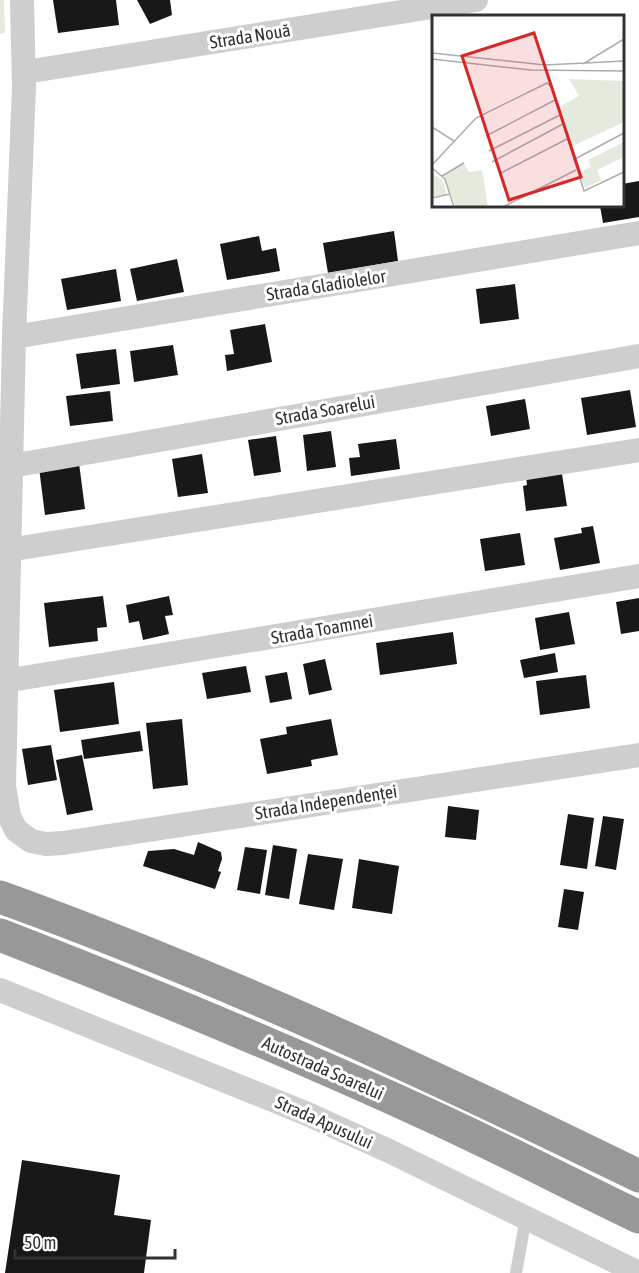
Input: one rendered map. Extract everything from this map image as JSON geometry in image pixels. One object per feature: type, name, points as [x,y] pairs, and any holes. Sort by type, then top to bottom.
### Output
[{"type":"highway","name":"Autostrada Soarelui","points":[[0,897],[176,965],[353,1040],[474,1095],[639,1176]]},
{"type":"highway","name":"Autostrada Soarelui","points":[[0,934],[124,982],[301,1057],[434,1117],[639,1217]]},
{"type":"street","points":[[5,681],[14,337],[11,160],[25,72],[22,0]]},
{"type":"street","name":"Strada Nouă","points":[[25,72],[476,0]]},
{"type":"street","name":"Strada Gladiolelor","points":[[14,337],[639,233]]},
{"type":"street","name":"Strada Soarelui","points":[[11,466],[639,356]]},
{"type":"street","points":[[8,550],[639,450]]},
{"type":"street","name":"Strada Toamnei","points":[[5,681],[639,576]]},
{"type":"street","name":"Strada Independenței","points":[[5,681],[4,786],[9,816],[16,830],[31,841],[46,844],[639,755]]},
{"type":"street","name":"Strada Apusului","points":[[0,990],[306,1113],[639,1273]]},
{"type":"lane","points":[[516,1273],[526,1217]]},
{"type":"shaded area","points":[[0,0],[4,0],[5,33],[0,34]]},
{"type":"building","points":[[53,0],[116,0],[119,25],[58,33]]},
{"type":"building","points":[[137,0],[170,0],[172,15],[150,24]]},
{"type":"building","points":[[639,181],[639,217],[603,223],[600,207],[624,207],[624,184]]},
{"type":"building","points":[[394,231],[398,261],[328,273],[323,243]]},
{"type":"building","points":[[259,236],[262,251],[276,248],[280,271],[227,280],[220,244]]},
{"type":"building","points":[[177,259],[184,292],[137,301],[130,269]]},
{"type":"building","points":[[116,269],[121,301],[67,310],[61,279]]},
{"type":"building","points":[[515,284],[519,319],[480,324],[476,289]]},
{"type":"building","points":[[265,324],[272,362],[227,371],[225,355],[234,354],[230,330]]},
{"type":"building","points":[[173,345],[178,375],[134,382],[130,351]]},
{"type":"building","points":[[116,349],[120,384],[81,389],[76,354]]},
{"type":"building","points":[[630,390],[636,427],[587,435],[581,398]]},
{"type":"building","points":[[110,391],[113,421],[70,426],[66,396]]},
{"type":"building","points":[[525,399],[530,429],[491,436],[486,406]]},
{"type":"building","points":[[331,431],[336,467],[307,471],[303,435]]},
{"type":"building","points":[[276,436],[281,472],[254,476],[248,440]]},
{"type":"building","points":[[396,439],[400,469],[351,476],[349,458],[360,457],[358,444]]},
{"type":"building","points":[[202,454],[208,493],[178,497],[172,459]]},
{"type":"building","points":[[79,463],[85,509],[45,515],[39,468]]},
{"type":"building","points":[[562,474],[567,506],[526,511],[523,486],[527,485],[526,477]]},
{"type":"building","points":[[593,526],[600,563],[560,570],[554,538],[582,533],[581,528]]},
{"type":"building","points":[[520,533],[525,565],[485,571],[480,539]]},
{"type":"building","points":[[103,596],[107,627],[97,628],[98,641],[49,647],[44,603]]},
{"type":"building","points":[[169,596],[173,615],[165,616],[169,634],[143,640],[139,621],[129,623],[126,605]]},
{"type":"building","points":[[639,598],[639,631],[621,634],[616,602]]},
{"type":"building","points":[[569,612],[575,644],[540,650],[535,618]]},
{"type":"building","points":[[453,632],[457,664],[380,675],[376,643]]},
{"type":"building","points":[[555,653],[558,672],[524,678],[520,660]]},
{"type":"building","points":[[325,659],[332,690],[309,695],[303,664]]},
{"type":"building","points":[[246,666],[251,692],[207,699],[202,673]]},
{"type":"building","points":[[287,672],[292,699],[270,703],[265,676]]},
{"type":"building","points":[[586,675],[590,708],[540,715],[536,681]]},
{"type":"building","points":[[114,682],[119,724],[60,732],[54,690]]},
{"type":"building","points":[[182,719],[188,785],[153,789],[146,723]]},
{"type":"building","points":[[331,719],[338,755],[311,760],[312,766],[267,774],[260,739],[287,734],[286,727]]},
{"type":"building","points":[[140,731],[143,751],[84,759],[81,740]]},
{"type":"building","points":[[51,745],[57,780],[28,785],[22,749]]},
{"type":"building","points":[[82,755],[93,810],[67,815],[56,760]]},
{"type":"building","points":[[448,806],[479,810],[476,840],[445,837]]},
{"type":"building","points":[[568,814],[594,818],[587,869],[560,865]]},
{"type":"building","points":[[603,816],[624,819],[616,870],[595,866]]},
{"type":"building","points":[[198,842],[221,852],[222,859],[218,871],[221,872],[215,889],[143,866],[148,851],[174,849],[194,855]]},
{"type":"building","points":[[273,845],[297,849],[289,899],[265,895]]},
{"type":"building","points":[[245,847],[267,850],[260,894],[237,890]]},
{"type":"building","points":[[308,854],[343,859],[334,910],[299,904]]},
{"type":"building","points":[[359,859],[399,866],[392,914],[352,908]]},
{"type":"building","points":[[564,889],[584,892],[578,930],[558,927]]},
{"type":"building","points":[[22,1160],[120,1175],[114,1215],[151,1220],[144,1273],[5,1273]]}]
